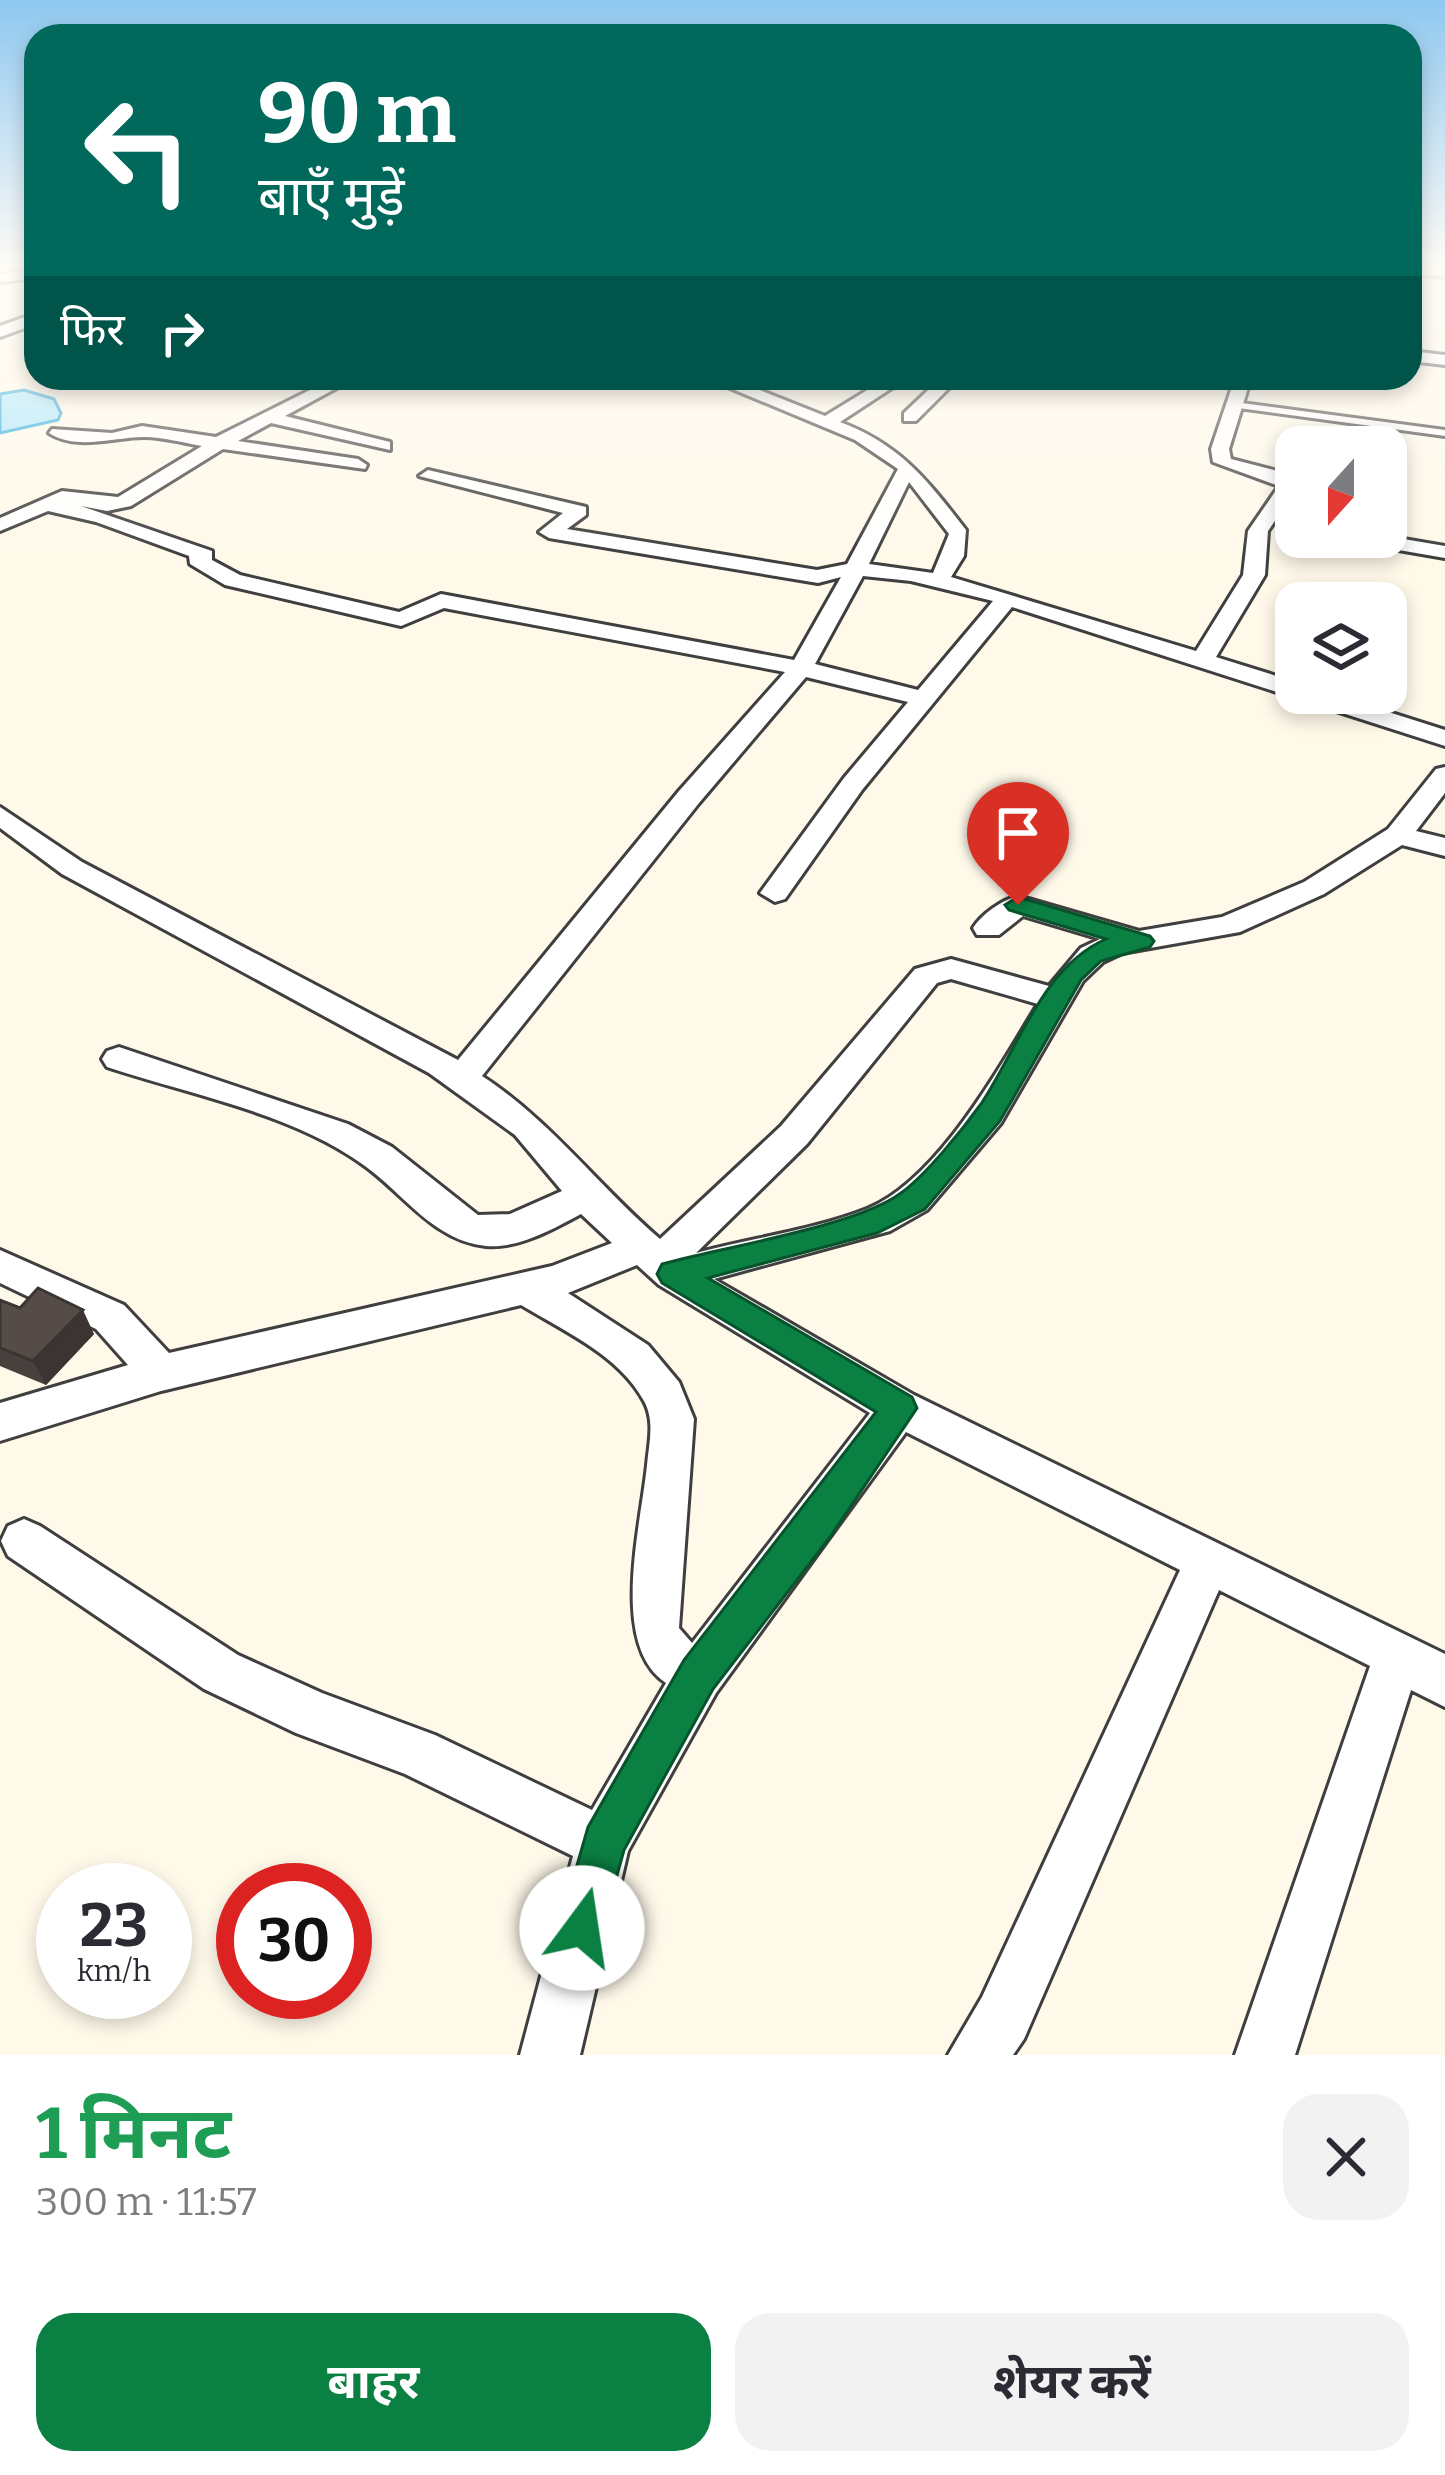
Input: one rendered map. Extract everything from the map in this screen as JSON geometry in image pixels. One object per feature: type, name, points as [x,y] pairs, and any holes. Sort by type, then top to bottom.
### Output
[{"type":"street","points":[[0,525],[71,496],[107,506],[124,502],[223,441],[324,390]]},
{"type":"street","points":[[746,390],[878,443],[908,467],[958,534],[954,556],[938,581]]},
{"type":"street","points":[[829,421],[879,390]]},
{"type":"street","points":[[910,416],[938,390]]},
{"type":"street","points":[[1202,660],[1254,575],[1263,521],[1289,486],[1282,478],[1222,462],[1220,449],[1239,390]]},
{"type":"street","points":[[270,418],[384,446]]},
{"type":"street","points":[[58,433],[112,439],[138,430],[358,465]]},
{"type":"street","points":[[462,1078],[688,797],[801,668],[908,467]]},
{"type":"street","points":[[428,476],[578,511],[550,532],[818,578],[856,571],[938,581],[1275,684]]},
{"type":"street","points":[[45,504],[102,517],[205,555],[197,560],[233,580],[400,619],[441,601],[801,668],[922,698]]},
{"type":"street","points":[[1263,521],[1275,523]]},
{"type":"street","points":[[1407,545],[1445,552]]},
{"type":"street","points":[[775,893],[922,698],[1006,598]]},
{"type":"street","points":[[1369,714],[1445,738]]},
{"type":"street","points":[[0,1422],[160,1373],[527,1288],[877,1221],[914,1200],[989,1114],[1071,975],[1092,955],[1114,945],[1229,925],[1314,888],[1398,835],[1445,776]]},
{"type":"street","points":[[0,815],[72,868],[462,1078],[528,1126],[587,1195],[658,1262],[899,1408],[1398,1654],[1445,1682]]},
{"type":"street","points":[[1398,835],[1445,847]]},
{"type":"street","points":[[988,928],[1018,905],[1141,941]]},
{"type":"street","points":[[658,1262],[794,1135],[926,976],[951,969],[1057,999]]},
{"type":"street","points":[[119,1059],[363,1147],[417,1185],[454,1223],[469,1228],[514,1228],[587,1195]]},
{"type":"street","points":[[0,1265],[110,1317],[160,1373]]},
{"type":"street","points":[[527,1288],[626,1350],[654,1375],[668,1401],[673,1419],[655,1628],[665,1654],[698,1675]]},
{"type":"street","points":[[550,2055],[603,1843],[698,1675],[899,1408]]},
{"type":"street","points":[[24,1540],[221,1672],[314,1715],[417,1754],[603,1843]]},
{"type":"street","points":[[978,2055],[1003,2018],[1209,1560]]},
{"type":"street","points":[[1265,2055],[1398,1654]]},
{"type":"lane","points":[[1234,405],[1445,433]]},
{"type":"water","points":[[24,390],[54,399],[61,413],[58,420],[0,433],[0,394]]},
{"type":"building","points":[[38,1288],[83,1310],[33,1361],[0,1348],[0,1300],[20,1308]]},
{"type":"route","points":[[582,1928],[603,1843],[698,1675],[899,1408],[674,1274],[877,1221],[914,1200],[989,1114],[1071,975],[1092,955],[1141,941],[1018,905]]}]
